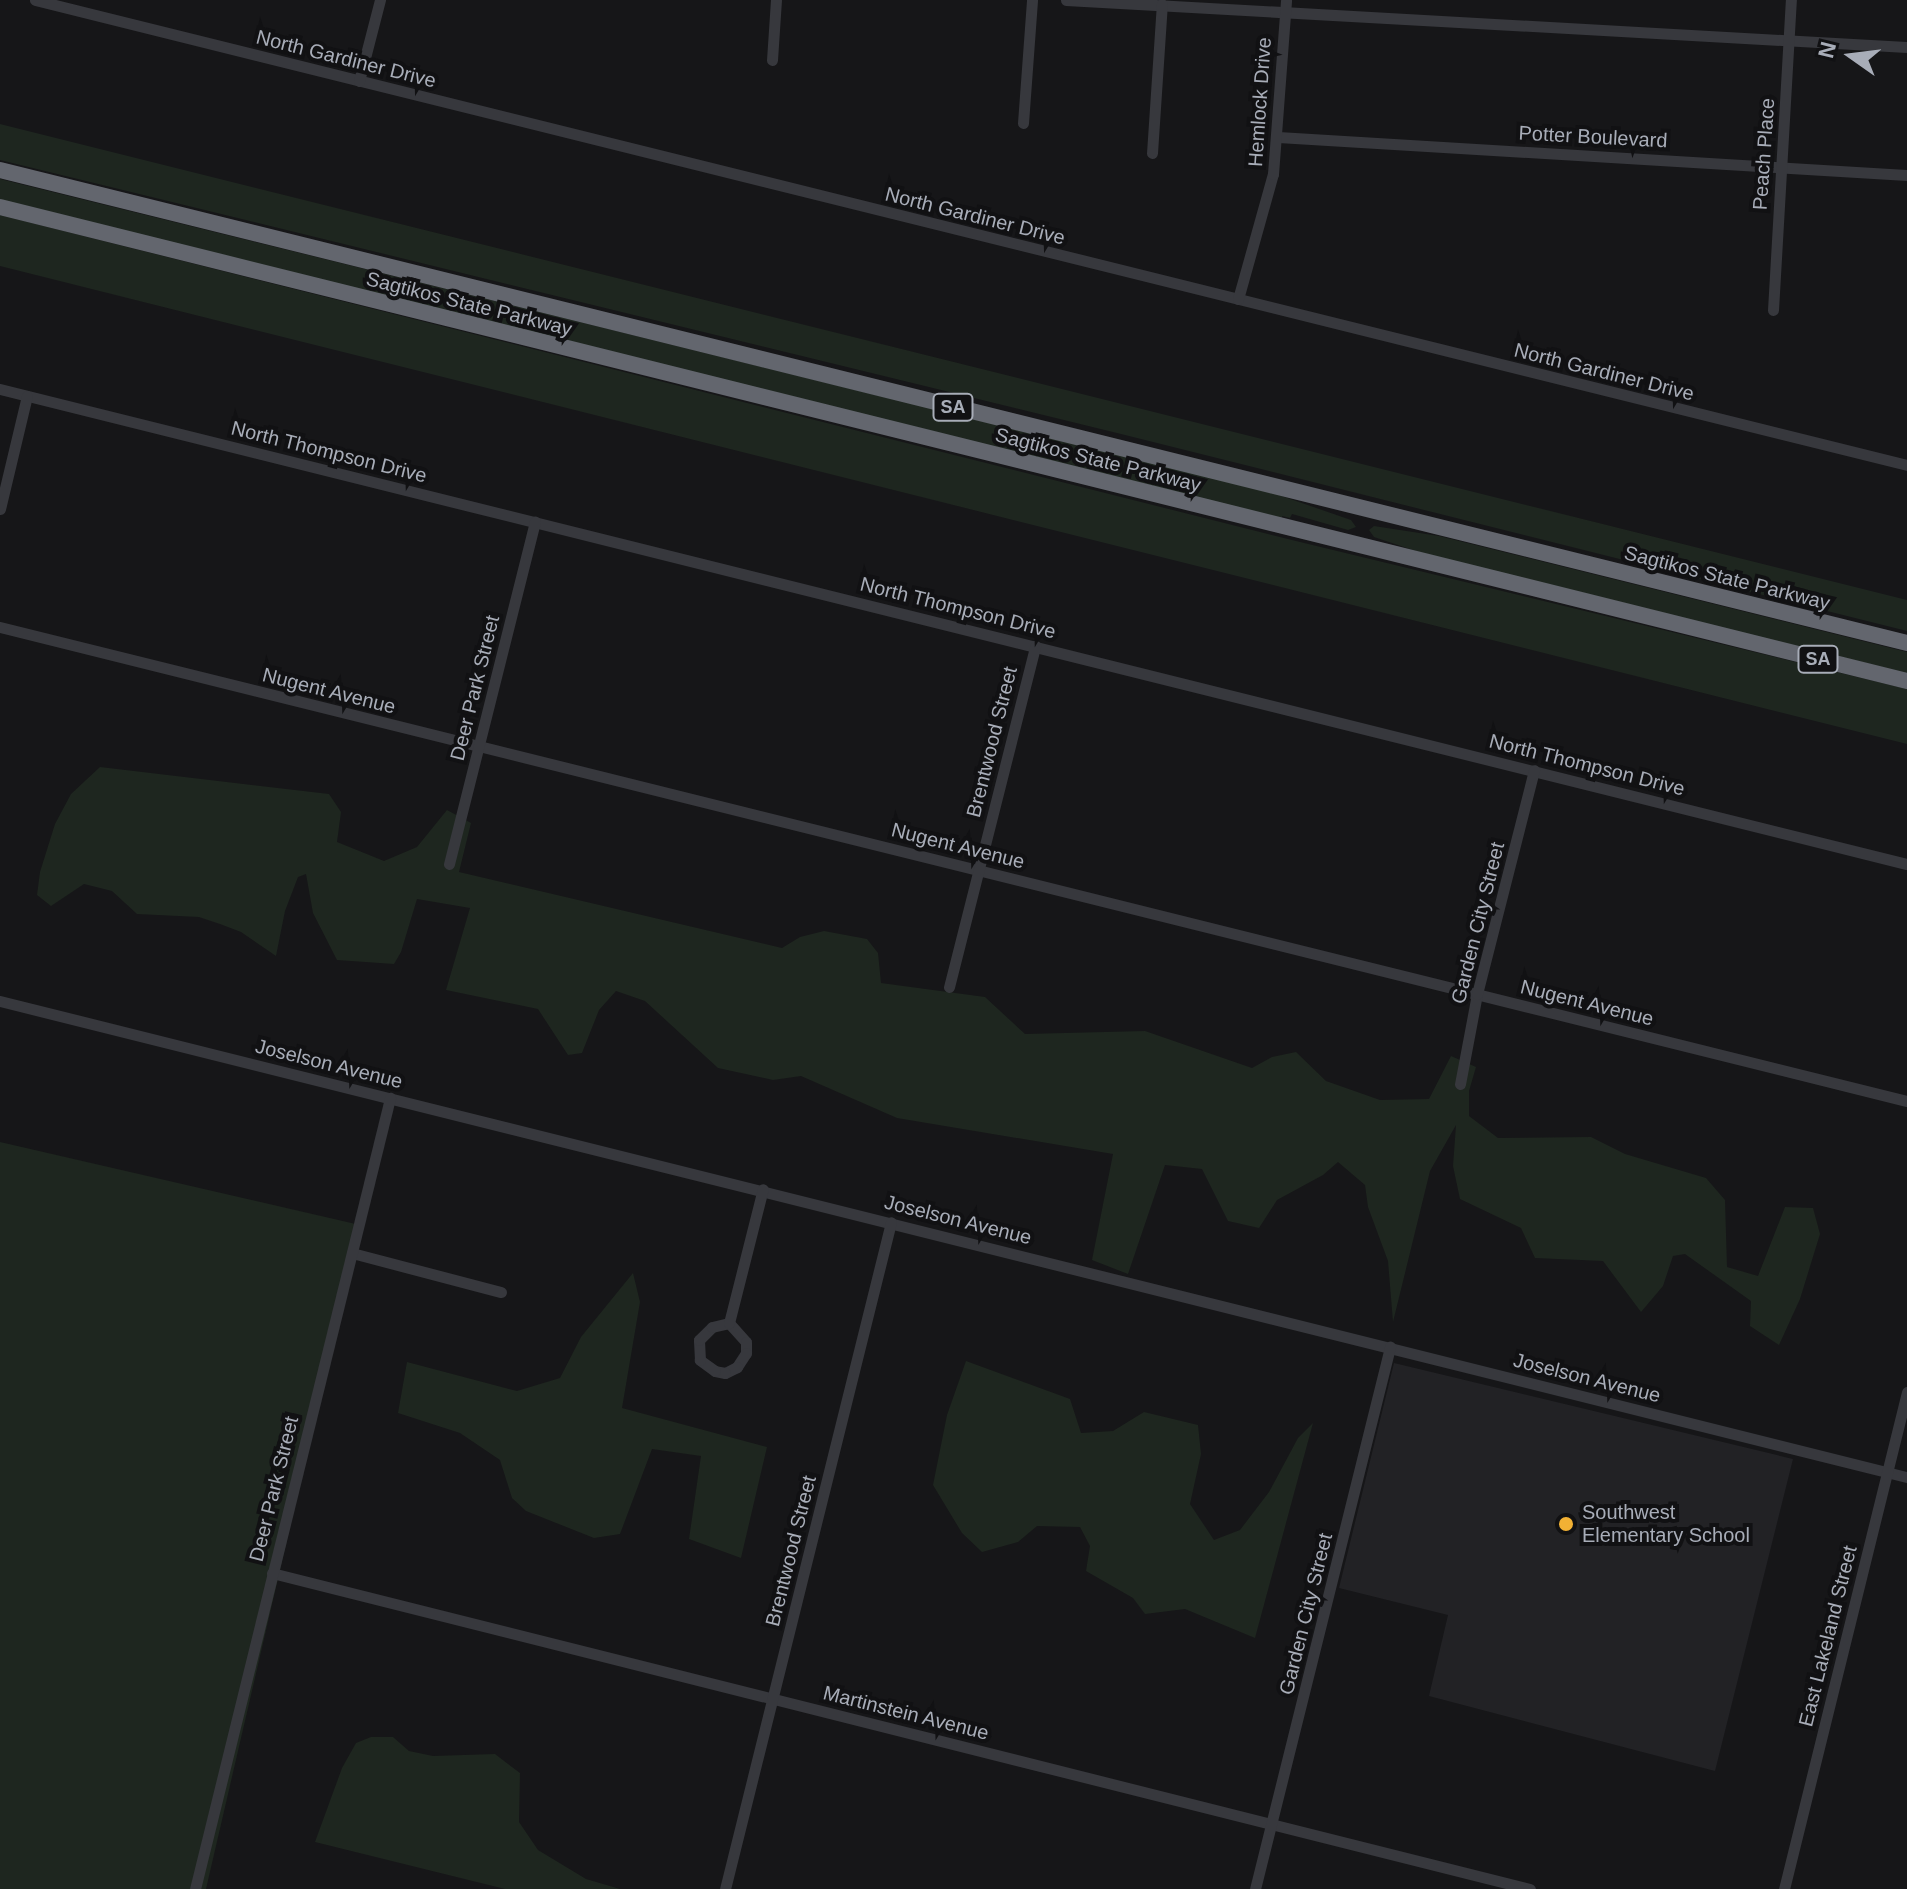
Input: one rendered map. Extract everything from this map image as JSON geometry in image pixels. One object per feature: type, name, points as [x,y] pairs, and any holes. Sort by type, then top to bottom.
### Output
[{"type":"highway","name":"Sagtikos State Parkway","points":[[0,170],[1907,643]]},
{"type":"highway","name":"Sagtikos State Parkway","points":[[0,207],[1907,681]]},
{"type":"street","name":"North Gardiner Drive","points":[[35,0],[1907,465]]},
{"type":"street","points":[[359,81],[380,0]]},
{"type":"street","points":[[772,60],[776,0]]},
{"type":"street","points":[[1023,123],[1032,0]]},
{"type":"street","points":[[1066,0],[1285,5],[1907,47]]},
{"type":"street","name":"Peach Place","points":[[1773,310],[1791,0]]},
{"type":"street","points":[[1152,153],[1162,4]]},
{"type":"street","name":"Hemlock Drive","points":[[1238,299],[1273,174],[1285,5]]},
{"type":"street","name":"Potter Boulevard","points":[[1278,137],[1907,175]]},
{"type":"street","name":"North Thompson Drive","points":[[0,389],[1907,864]]},
{"type":"street","points":[[0,509],[27,396]]},
{"type":"street","name":"Deer Park Street","points":[[449,864],[535,522]]},
{"type":"street","name":"Nugent Avenue","points":[[0,627],[1907,1101]]},
{"type":"street","name":"Brentwood Street","points":[[949,987],[1035,646]]},
{"type":"street","name":"Garden City Street","points":[[1460,1084],[1477,994],[1534,770]]},
{"type":"street","name":"Joselson Avenue","points":[[0,1001],[1907,1477]]},
{"type":"street","name":"Deer Park Street","points":[[195,1889],[390,1098]]},
{"type":"street","points":[[729,1323],[763,1189]]},
{"type":"street","name":"Brentwood Street","points":[[725,1889],[891,1222]]},
{"type":"street","points":[[352,1253],[501,1292]]},
{"type":"street","points":[[729,1323],[746,1342],[746,1353],[737,1367],[725,1373],[715,1371],[700,1360],[699,1340],[712,1327],[729,1323]]},
{"type":"street","name":"Garden City Street","points":[[1255,1889],[1390,1347]]},
{"type":"street","name":"East Lakeland Street","points":[[1784,1889],[1907,1392]]},
{"type":"street","name":"Martinstein Avenue","points":[[272,1573],[1530,1889]]},
{"type":"shaded area","points":[[0,124],[1907,600],[1907,631],[1121,434],[0,160]]},
{"type":"shaded area","points":[[0,179],[1273,493],[1351,520],[1356,527],[1348,530],[1292,514],[1290,518],[1282,516],[1282,519],[0,200]]},
{"type":"shaded area","points":[[0,215],[1296,541],[1907,689],[1907,744],[0,266]]},
{"type":"shaded area","points":[[1374,526],[1439,536],[1907,652],[1907,673],[1440,559],[1374,537],[1369,530]]},
{"type":"shaded area","points":[[100,767],[329,794],[341,812],[337,842],[384,861],[417,847],[447,810],[471,823],[459,872],[782,948],[800,937],[824,931],[867,939],[878,953],[881,983],[985,997],[1025,1034],[1145,1031],[1252,1068],[1272,1057],[1296,1052],[1326,1081],[1380,1100],[1429,1099],[1451,1056],[1476,1067],[1469,1091],[1469,1116],[1498,1138],[1591,1137],[1625,1154],[1706,1178],[1725,1200],[1727,1267],[1758,1276],[1785,1207],[1813,1208],[1820,1234],[1800,1299],[1779,1345],[1750,1326],[1751,1301],[1685,1254],[1673,1256],[1663,1286],[1641,1312],[1603,1261],[1535,1258],[1521,1228],[1460,1199],[1453,1166],[1456,1125],[1430,1171],[1393,1322],[1388,1261],[1368,1207],[1365,1185],[1338,1162],[1323,1175],[1277,1200],[1259,1228],[1228,1221],[1202,1169],[1165,1165],[1128,1274],[1092,1260],[1113,1154],[897,1118],[801,1076],[773,1080],[718,1068],[645,1001],[616,991],[599,1010],[582,1053],[568,1055],[538,1009],[446,990],[470,908],[417,899],[401,952],[394,964],[337,960],[313,913],[306,874],[298,877],[285,911],[276,956],[241,932],[220,924],[199,917],[137,914],[112,891],[84,884],[51,906],[37,895],[40,872],[55,824],[71,794]]},
{"type":"shaded area","points":[[0,1142],[360,1225],[206,1889],[0,1889]]},
{"type":"shaded area","points":[[633,1273],[640,1302],[622,1408],[767,1447],[741,1558],[689,1539],[701,1456],[652,1449],[620,1534],[594,1538],[526,1511],[512,1498],[500,1460],[460,1433],[398,1413],[407,1362],[517,1391],[560,1378],[581,1337]]},
{"type":"shaded area","points":[[966,1361],[1070,1399],[1081,1433],[1113,1431],[1144,1412],[1198,1425],[1201,1454],[1190,1504],[1214,1540],[1240,1530],[1269,1492],[1298,1438],[1313,1423],[1255,1638],[1185,1609],[1145,1614],[1133,1598],[1086,1571],[1090,1546],[1080,1527],[1037,1526],[1018,1542],[982,1552],[962,1533],[933,1485],[947,1415]]},
{"type":"shaded area","name":"Southwest Elementary School","points":[[1394,1363],[1793,1459],[1715,1771],[1429,1696],[1448,1615],[1339,1588]]},
{"type":"shaded area","points":[[371,1737],[393,1737],[409,1751],[433,1756],[495,1754],[520,1773],[519,1822],[538,1850],[586,1879],[620,1889],[505,1889],[315,1842],[342,1768],[356,1743]]},
{"type":"place","name":"Southwest Elementary School","points":[[1566,1524]]}]
